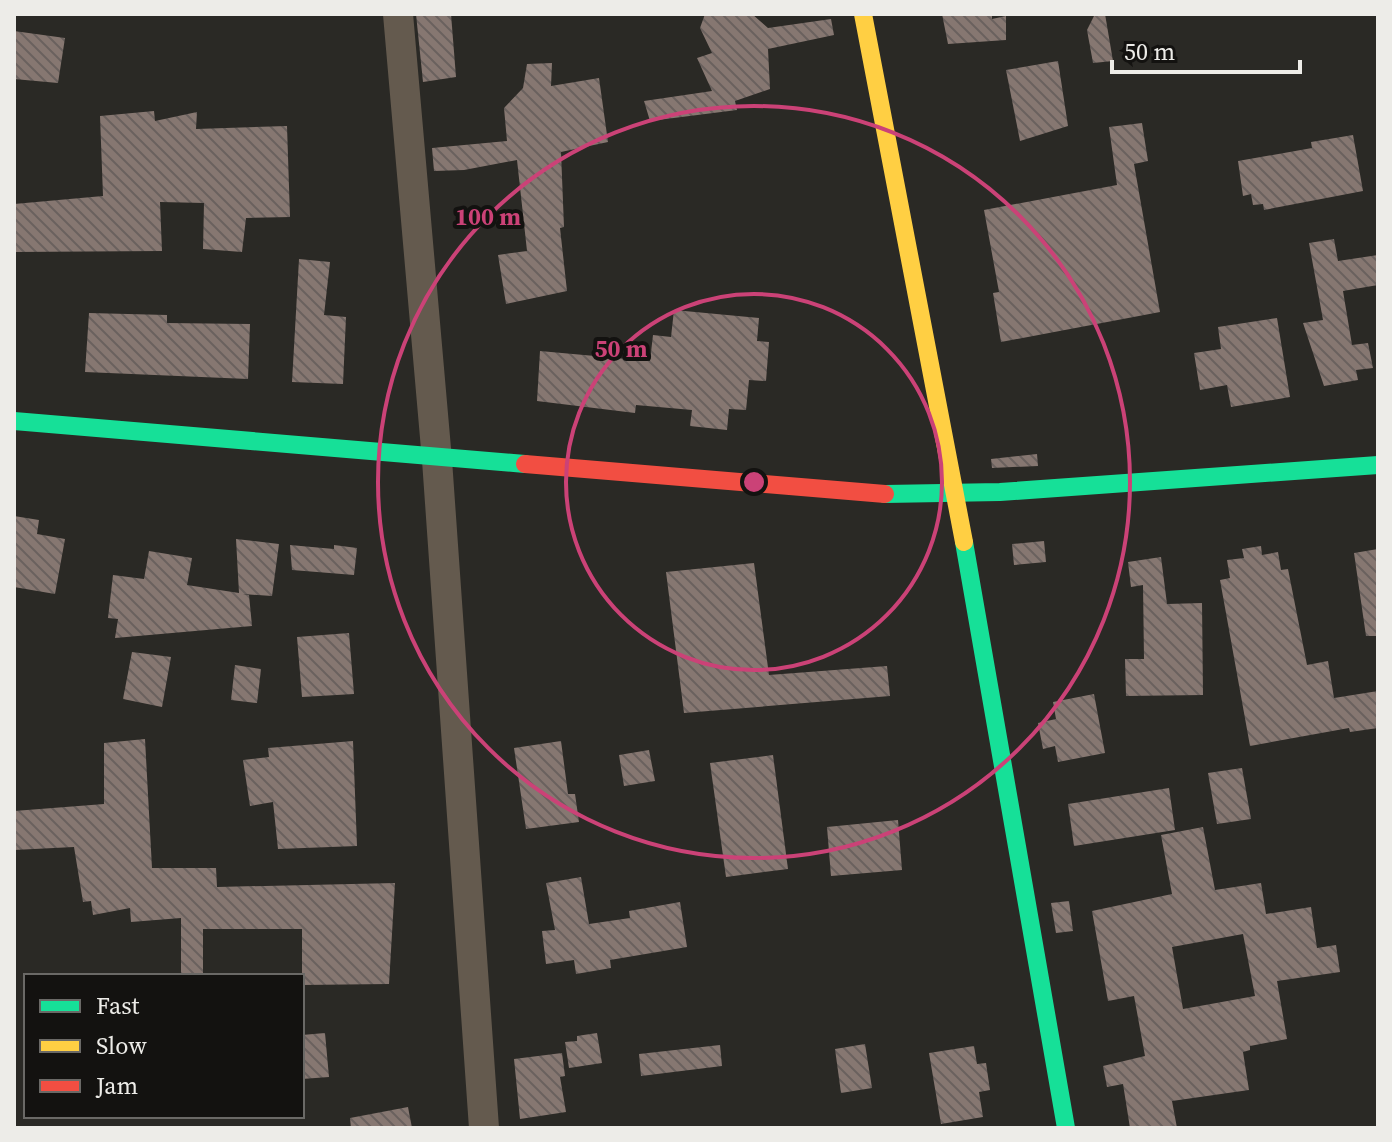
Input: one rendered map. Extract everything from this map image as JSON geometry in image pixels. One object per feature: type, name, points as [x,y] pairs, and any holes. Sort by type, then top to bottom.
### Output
[{"type":"street","points":[[398,14],[437,460],[484,1128]]},
{"type":"street","points":[[863,14],[956,496],[1066,1128]]},
{"type":"street","points":[[14,421],[437,460],[874,494],[956,496],[1218,473],[1378,465]]},
{"type":"building","points":[[416,14],[451,14],[456,77],[423,82]]},
{"type":"building","points":[[705,14],[752,14],[768,28],[831,19],[834,35],[768,49],[770,89],[735,101],[737,110],[650,121],[644,101],[712,91],[697,58],[712,53],[700,28]]},
{"type":"building","points":[[942,14],[992,14],[992,19],[1006,16],[1006,40],[948,44]]},
{"type":"building","points":[[1095,14],[1105,14],[1113,61],[1093,63],[1087,30]]},
{"type":"building","points":[[14,31],[65,38],[58,83],[14,79]]},
{"type":"building","points":[[1058,61],[1068,126],[1020,141],[1006,70]]},
{"type":"building","points":[[552,63],[551,86],[599,78],[608,142],[561,152],[564,227],[560,228],[567,291],[506,304],[498,255],[527,251],[517,160],[464,170],[434,171],[432,148],[507,141],[504,108],[523,88],[527,64]]},
{"type":"building","points":[[154,111],[155,121],[197,112],[196,129],[287,126],[290,217],[246,218],[242,252],[203,249],[204,203],[160,202],[162,251],[14,252],[14,204],[103,196],[100,116]]},
{"type":"building","points":[[1142,123],[1148,161],[1134,164],[1160,312],[1001,342],[993,293],[999,292],[984,210],[1117,185],[1109,127]]},
{"type":"building","points":[[1353,135],[1363,191],[1264,210],[1263,204],[1253,205],[1251,194],[1243,196],[1238,161],[1312,148],[1311,142]]},
{"type":"building","points":[[1334,239],[1338,261],[1378,255],[1378,285],[1343,291],[1352,345],[1368,343],[1373,368],[1356,370],[1358,380],[1324,386],[1303,323],[1323,320],[1309,243]]},
{"type":"building","points":[[299,259],[330,262],[324,315],[346,317],[343,384],[292,382]]},
{"type":"building","points":[[674,310],[759,318],[757,341],[769,342],[766,381],[749,380],[746,410],[729,409],[727,430],[690,426],[692,410],[636,405],[635,413],[537,401],[540,351],[650,361],[653,335],[671,337]]},
{"type":"building","points":[[89,313],[167,315],[167,323],[250,324],[248,379],[85,372]]},
{"type":"building","points":[[1277,318],[1290,397],[1231,407],[1227,385],[1200,390],[1194,353],[1221,349],[1218,327]]},
{"type":"building","points":[[1037,454],[1038,466],[992,468],[991,459]]},
{"type":"building","points":[[14,516],[39,520],[37,534],[65,539],[55,594],[14,587]]},
{"type":"building","points":[[236,539],[279,544],[272,596],[243,594],[249,595],[252,626],[115,638],[118,619],[108,618],[113,575],[144,579],[149,551],[192,558],[187,585],[239,593]]},
{"type":"building","points":[[1044,541],[1046,562],[1014,565],[1012,544]]},
{"type":"building","points":[[290,545],[357,548],[354,575],[292,570]]},
{"type":"building","points":[[1261,546],[1262,555],[1278,552],[1281,570],[1288,569],[1307,665],[1328,661],[1334,698],[1378,691],[1378,728],[1350,732],[1349,728],[1250,746],[1220,580],[1230,578],[1227,560],[1244,558],[1242,549]]},
{"type":"building","points":[[1378,549],[1378,636],[1366,636],[1354,553]]},
{"type":"building","points":[[1161,557],[1167,604],[1202,603],[1203,695],[1126,696],[1125,659],[1144,659],[1143,585],[1131,587],[1128,562]]},
{"type":"building","points":[[754,563],[769,675],[887,666],[890,696],[684,713],[666,572]]},
{"type":"building","points":[[349,633],[354,694],[302,697],[297,637]]},
{"type":"building","points":[[132,652],[171,657],[162,707],[123,699]]},
{"type":"building","points":[[235,665],[261,669],[257,703],[231,700]]},
{"type":"building","points":[[1094,694],[1105,753],[1058,762],[1055,746],[1043,749],[1038,723],[1056,719],[1053,702]]},
{"type":"building","points":[[145,739],[152,868],[216,868],[217,887],[395,883],[389,984],[304,985],[302,929],[203,929],[203,974],[181,974],[181,918],[131,922],[130,908],[93,915],[91,901],[83,902],[74,847],[14,850],[14,811],[104,804],[104,743]]},
{"type":"building","points":[[353,741],[357,846],[278,849],[273,802],[250,806],[243,760],[269,757],[268,748]]},
{"type":"building","points":[[561,741],[568,794],[575,794],[579,822],[526,829],[514,748]]},
{"type":"building","points":[[649,750],[655,781],[624,786],[619,755]]},
{"type":"building","points":[[773,755],[788,869],[726,877],[710,763]]},
{"type":"building","points":[[1242,768],[1251,819],[1217,824],[1208,773]]},
{"type":"building","points":[[1169,788],[1175,830],[1074,846],[1068,804]]},
{"type":"building","points":[[898,820],[902,870],[831,876],[827,827]]},
{"type":"building","points":[[1203,827],[1215,890],[1261,883],[1266,914],[1311,907],[1317,948],[1336,945],[1340,972],[1277,981],[1287,1039],[1250,1046],[1250,1050],[1243,1052],[1249,1090],[1172,1101],[1177,1128],[1130,1128],[1123,1084],[1107,1087],[1103,1066],[1145,1056],[1134,996],[1108,1001],[1092,911],[1172,894],[1161,835]],"holes":[[[1243,934],[1255,996],[1183,1009],[1172,947]]]},
{"type":"building","points":[[581,877],[589,924],[630,918],[629,911],[680,902],[687,947],[610,960],[611,968],[576,974],[574,960],[546,964],[542,931],[555,930],[546,883]]},
{"type":"building","points":[[1069,901],[1073,931],[1056,933],[1051,903]]},
{"type":"building","points":[[325,1033],[329,1077],[304,1079],[304,1035]]},
{"type":"building","points":[[597,1033],[602,1063],[569,1068],[565,1042],[577,1041],[577,1036]]},
{"type":"building","points":[[865,1044],[872,1088],[841,1093],[835,1049]]},
{"type":"building","points":[[720,1045],[722,1066],[641,1076],[639,1054]]},
{"type":"building","points":[[974,1046],[977,1064],[986,1063],[990,1090],[979,1092],[983,1117],[941,1124],[929,1053]]},
{"type":"building","points":[[562,1053],[565,1076],[560,1077],[566,1112],[520,1119],[514,1059]]},
{"type":"building","points":[[408,1107],[412,1128],[351,1128],[350,1118]]},
{"type":"traffic: fast","points":[[14,421],[525,464]]},
{"type":"traffic: fast","points":[[885,494],[1000,492],[1378,465]]},
{"type":"traffic: fast","points":[[964,542],[1066,1128]]},
{"type":"traffic: slow","points":[[863,14],[964,542]]},
{"type":"traffic: jam","points":[[525,464],[885,494]]}]
